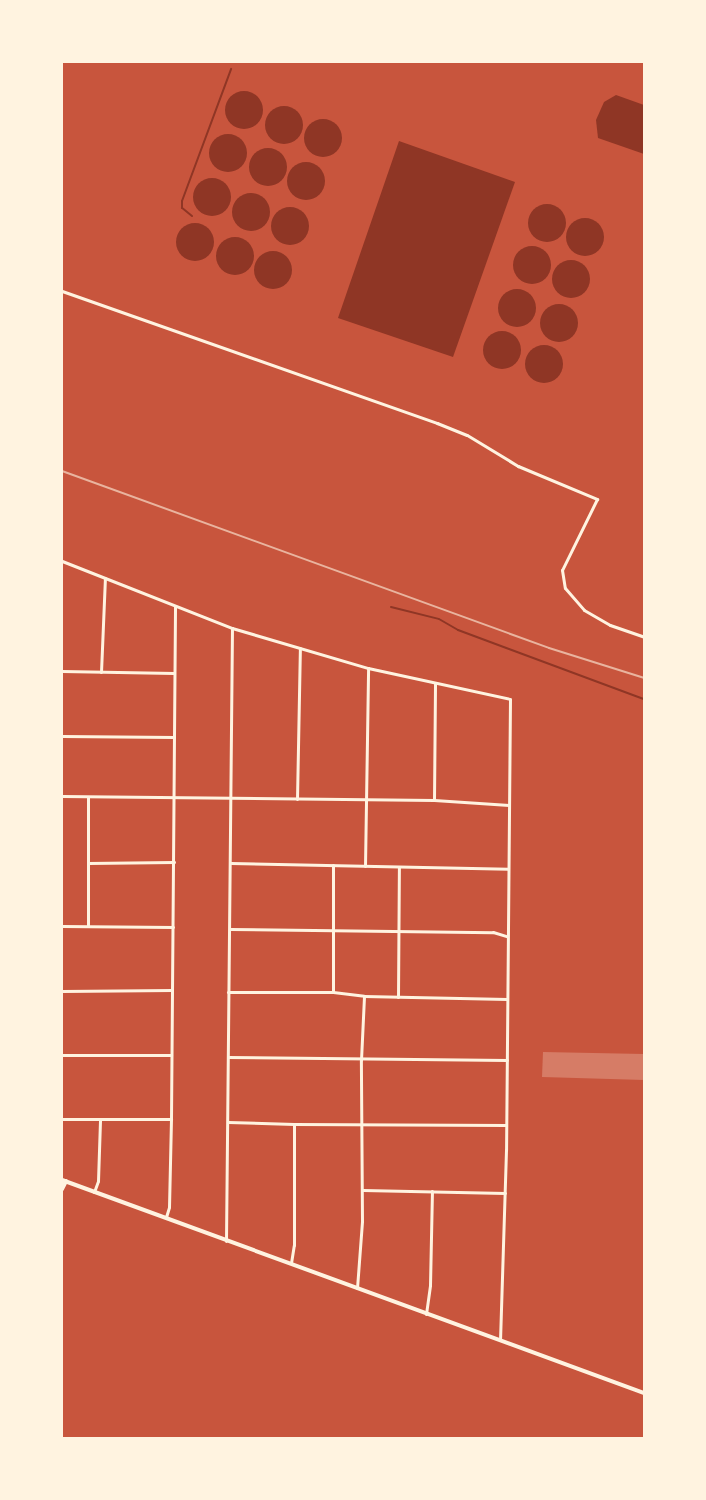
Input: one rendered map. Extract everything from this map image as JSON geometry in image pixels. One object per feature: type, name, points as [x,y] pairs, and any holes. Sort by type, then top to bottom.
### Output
[{"type":"street","points":[[62,291],[437,423],[467,435],[518,466],[597,499],[562,570],[565,588],[584,610],[610,626],[645,637]]},
{"type":"street","points":[[62,561],[232,628],[368,668],[510,699],[506,1125],[500,1341]]},
{"type":"street","points":[[101,672],[105,579]]},
{"type":"street","points":[[166,1217],[169,1208],[171,1119],[175,606]]},
{"type":"street","points":[[226,1241],[232,628]]},
{"type":"street","points":[[297,799],[300,647]]},
{"type":"street","points":[[365,866],[368,668]]},
{"type":"street","points":[[62,671],[174,673]]},
{"type":"street","points":[[434,800],[435,684]]},
{"type":"street","points":[[62,736],[174,737]]},
{"type":"street","points":[[62,796],[434,800],[509,805]]},
{"type":"street","points":[[88,797],[88,926]]},
{"type":"street","points":[[88,863],[174,862]]},
{"type":"street","points":[[231,863],[508,869]]},
{"type":"street","points":[[333,865],[333,992]]},
{"type":"street","points":[[398,997],[399,866]]},
{"type":"street","points":[[62,926],[173,927]]},
{"type":"street","points":[[230,929],[493,932],[507,936]]},
{"type":"street","points":[[62,991],[172,990]]},
{"type":"street","points":[[228,992],[333,992],[364,996],[507,999]]},
{"type":"street","points":[[357,1288],[363,1190],[361,1060],[364,996]]},
{"type":"street","points":[[62,1054],[171,1055]]},
{"type":"street","points":[[228,1057],[507,1060]]},
{"type":"street","points":[[62,1119],[171,1119]]},
{"type":"street","points":[[94,1192],[98,1180],[100,1120]]},
{"type":"street","points":[[228,1122],[506,1125]]},
{"type":"street","points":[[290,1264],[294,1245],[294,1124]]},
{"type":"street","points":[[62,1189],[64,1180],[645,1393]]},
{"type":"street","points":[[363,1190],[504,1193]]},
{"type":"street","points":[[426,1314],[430,1285],[432,1191]]},
{"type":"shaded area","points":[[244,91],[258,96],[263,110],[258,124],[244,129],[230,124],[225,110],[230,96]]},
{"type":"shaded area","points":[[616,95],[644,105],[644,154],[598,138],[596,120],[604,102]]},
{"type":"shaded area","points":[[284,106],[298,111],[303,125],[298,139],[284,144],[270,139],[265,125],[270,111]]},
{"type":"shaded area","points":[[323,119],[337,124],[342,138],[337,152],[323,157],[309,152],[304,138],[309,124]]},
{"type":"shaded area","points":[[228,134],[242,139],[247,153],[242,167],[228,172],[214,167],[209,153],[214,139]]},
{"type":"shaded area","points":[[399,141],[515,182],[453,357],[338,318]]},
{"type":"shaded area","points":[[268,148],[282,153],[287,167],[282,181],[268,186],[254,181],[249,167],[254,153]]},
{"type":"shaded area","points":[[306,162],[320,167],[325,181],[320,195],[306,200],[292,195],[287,181],[292,167]]},
{"type":"shaded area","points":[[212,178],[226,183],[231,197],[226,211],[212,216],[198,211],[193,197],[198,183]]},
{"type":"shaded area","points":[[251,193],[265,198],[270,212],[265,226],[251,231],[237,226],[232,212],[237,198]]},
{"type":"shaded area","points":[[547,204],[561,209],[566,223],[561,237],[547,242],[533,237],[528,223],[533,209]]},
{"type":"shaded area","points":[[290,207],[304,212],[309,226],[304,240],[290,245],[276,240],[271,226],[276,212]]},
{"type":"shaded area","points":[[585,218],[599,223],[604,237],[599,251],[585,256],[571,251],[566,237],[571,223]]},
{"type":"shaded area","points":[[195,223],[209,228],[214,242],[209,256],[195,261],[181,256],[176,242],[181,228]]},
{"type":"shaded area","points":[[235,237],[249,242],[254,256],[249,270],[235,275],[221,270],[216,256],[221,242]]},
{"type":"shaded area","points":[[532,246],[546,251],[551,265],[546,279],[532,284],[518,279],[513,265],[518,251]]},
{"type":"shaded area","points":[[273,251],[287,256],[292,270],[287,284],[273,289],[259,284],[254,270],[259,256]]},
{"type":"shaded area","points":[[571,260],[585,265],[590,279],[585,293],[571,298],[557,293],[552,279],[557,265]]},
{"type":"shaded area","points":[[517,289],[531,294],[536,308],[531,322],[517,327],[503,322],[498,308],[503,294]]},
{"type":"shaded area","points":[[559,304],[573,309],[578,323],[573,337],[559,342],[545,337],[540,323],[545,309]]},
{"type":"shaded area","points":[[502,331],[516,336],[521,350],[516,364],[502,369],[488,364],[483,350],[488,336]]},
{"type":"shaded area","points":[[544,345],[558,350],[563,364],[558,378],[544,383],[530,378],[525,364],[530,350]]},
{"type":"building","points":[[543,1052],[644,1054],[644,1080],[542,1077]]},
{"type":"waterway","points":[[192,216],[182,208],[182,201],[231,69]]},
{"type":"waterway","points":[[391,607],[439,619],[458,630],[644,699]]},
{"type":"railway","points":[[62,471],[549,648],[644,678]]}]
